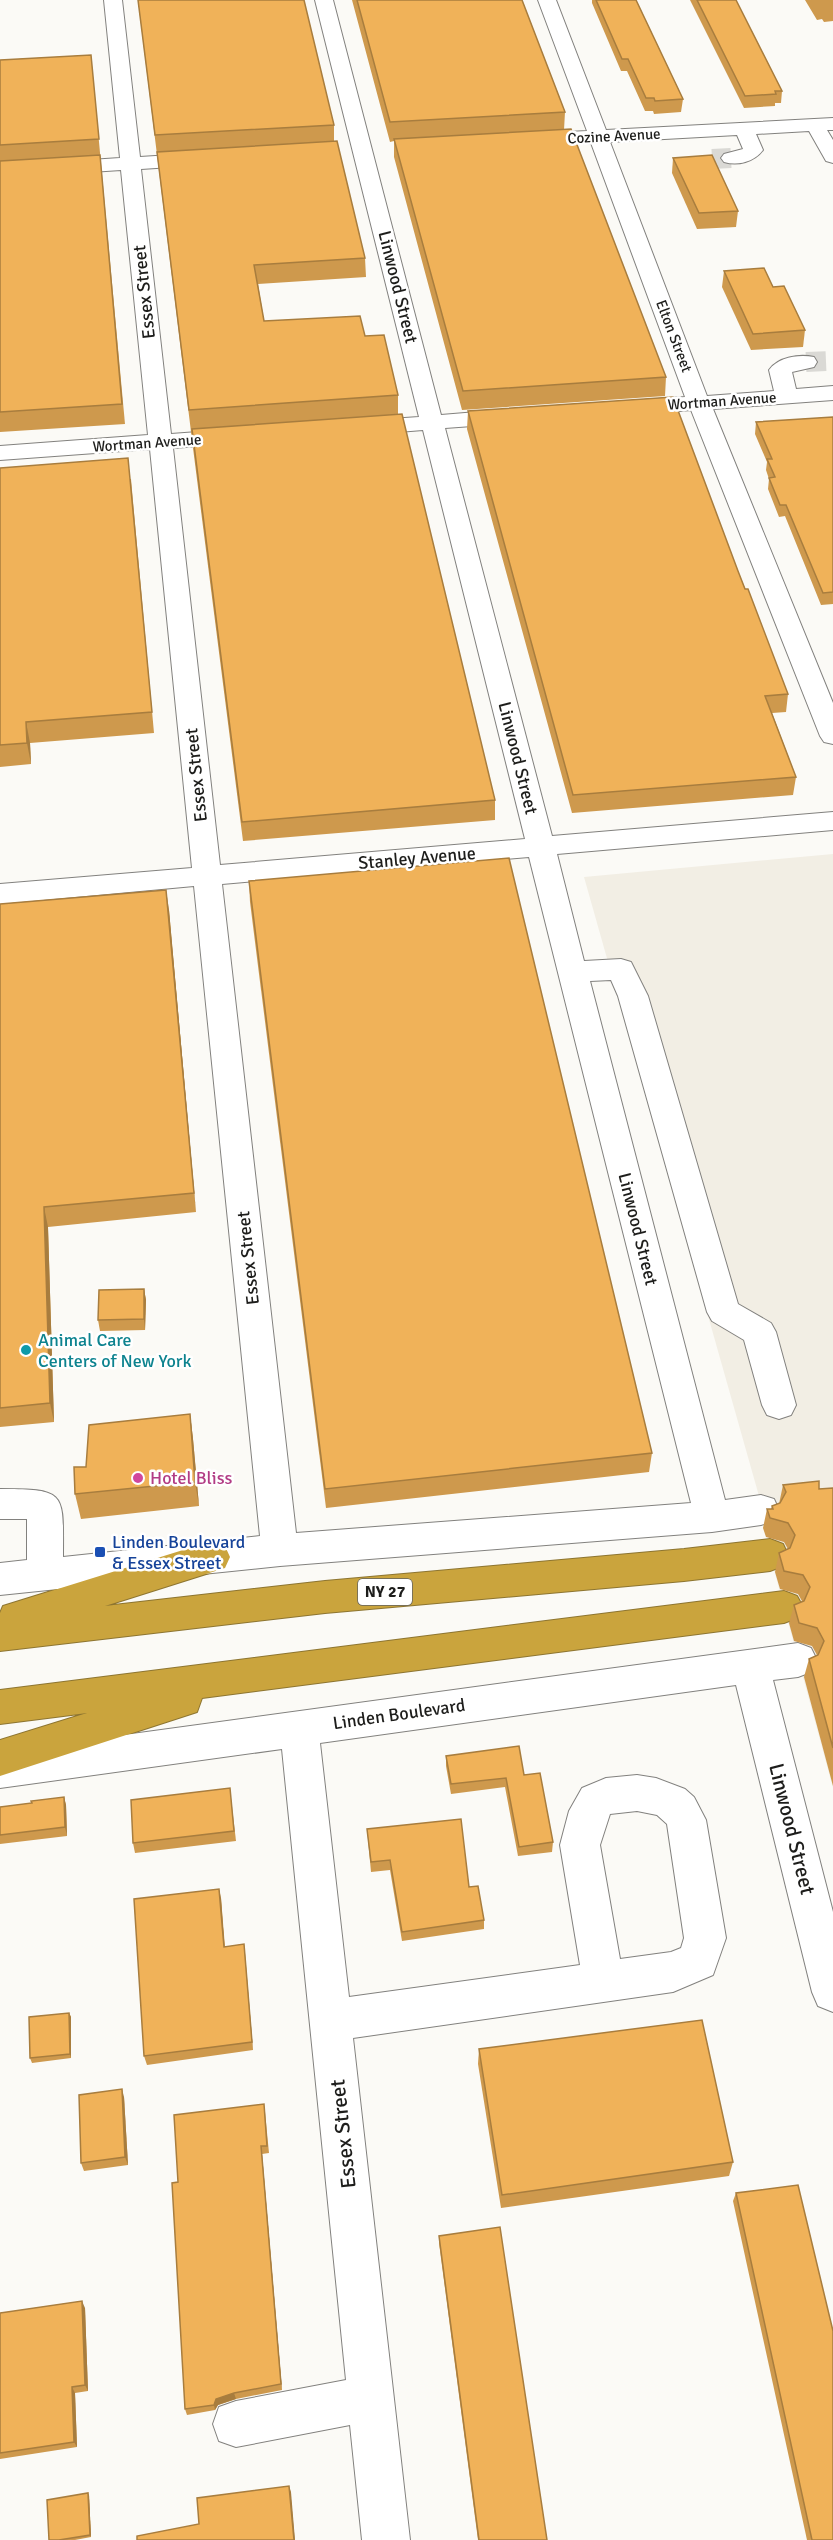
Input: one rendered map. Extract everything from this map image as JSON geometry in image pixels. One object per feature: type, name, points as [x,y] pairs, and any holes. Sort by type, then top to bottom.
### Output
[{"type":"highway","name":"NY 27","points":[[0,1635],[325,1597],[684,1565],[770,1555]]},
{"type":"highway","points":[[0,1623],[212,1557]]},
{"type":"highway","points":[[0,1707],[784,1607]]},
{"type":"highway","points":[[0,1758],[260,1675]]},
{"type":"street","name":"Essex Street","points":[[112,0],[280,1550]]},
{"type":"street","name":"Linwood Street","points":[[324,0],[353,150],[433,423],[712,1516]]},
{"type":"street","name":"Elton Street","points":[[547,0],[699,403],[833,736]]},
{"type":"street","points":[[824,124],[833,157]]},
{"type":"street","name":"Cozine Avenue","points":[[514,141],[824,124]]},
{"type":"street","points":[[731,158],[746,156],[753,150],[744,129]]},
{"type":"street","points":[[672,133],[682,154]]},
{"type":"street","points":[[353,150],[387,148]]},
{"type":"street","points":[[0,172],[224,158]]},
{"type":"street","points":[[787,396],[780,370],[786,365],[806,362]]},
{"type":"street","name":"Wortman Avenue","points":[[614,409],[833,393]]},
{"type":"street","points":[[335,429],[532,415]]},
{"type":"street","name":"Wortman Avenue","points":[[0,453],[255,435]]},
{"type":"street","name":"Stanley Avenue","points":[[0,894],[833,821]]},
{"type":"street","points":[[573,972],[621,969],[633,996],[724,1312],[759,1332],[780,1404]]},
{"type":"street","points":[[0,1504],[38,1504],[45,1509],[45,1574]]},
{"type":"street","points":[[0,1579],[280,1550],[712,1516],[761,1510]]},
{"type":"street","name":"Linden Boulevard","points":[[0,1770],[798,1660]]},
{"type":"street","name":"Linwood Street","points":[[750,1666],[833,1992]]},
{"type":"street","name":"Essex Street","points":[[299,1728],[386,2540]]},
{"type":"street","points":[[330,2020],[603,1983],[673,1972],[698,1961],[702,1955],[705,1938],[686,1820],[680,1810],[656,1796],[637,1792],[606,1796],[596,1801],[585,1821],[580,1845],[603,1983]]},
{"type":"street","points":[[236,2424],[371,2398]]},
{"type":"shaded area","points":[[833,854],[833,1788],[770,1555],[768,1528],[584,877]]},
{"type":"building","points":[[138,0],[304,0],[334,125],[155,135]]},
{"type":"building","points":[[357,0],[522,0],[565,112],[390,122]]},
{"type":"building","points":[[596,0],[636,0],[683,99],[655,101],[654,98],[646,98],[628,59],[622,59]]},
{"type":"building","points":[[697,0],[736,0],[782,91],[775,91],[776,94],[745,96]]},
{"type":"building","points":[[91,55],[99,139],[0,145],[0,60]]},
{"type":"building","points":[[571,129],[666,377],[463,391],[394,139]]},
{"type":"building","points":[[337,141],[365,258],[254,265],[264,321],[360,316],[365,336],[384,335],[398,395],[189,410],[157,152]]},
{"type":"building","points":[[100,155],[122,404],[0,412],[0,161]]},
{"type":"building","points":[[712,155],[738,211],[699,213],[673,158]]},
{"type":"building","points":[[764,268],[773,287],[784,286],[805,330],[753,334],[724,271]]},
{"type":"building","points":[[673,397],[738,571],[745,589],[748,589],[788,694],[765,696],[796,777],[573,795],[468,411]]},
{"type":"building","points":[[402,414],[495,800],[242,822],[192,429]]},
{"type":"building","points":[[833,417],[833,592],[823,593],[786,505],[780,505],[769,478],[775,477],[767,459],[772,459],[756,422]]},
{"type":"building","points":[[128,458],[152,712],[26,722],[27,743],[0,745],[0,468]]},
{"type":"building","points":[[509,858],[652,1453],[325,1489],[249,881]]},
{"type":"building","points":[[166,890],[194,1193],[44,1207],[50,1403],[0,1408],[0,904]]},
{"type":"building","points":[[144,1289],[144,1319],[98,1320],[99,1290]]},
{"type":"building","name":"Hotel Bliss","points":[[190,1414],[195,1482],[75,1494],[74,1467],[86,1467],[89,1425]]},
{"type":"building","points":[[819,1481],[819,1489],[833,1488],[833,1748],[809,1659],[818,1655],[824,1641],[817,1628],[799,1623],[794,1605],[804,1601],[810,1587],[803,1575],[784,1571],[779,1553],[790,1548],[795,1535],[788,1523],[770,1518],[767,1509],[773,1509],[772,1506],[780,1503],[786,1492],[783,1485]]},
{"type":"building","points":[[519,1746],[524,1775],[540,1773],[553,1842],[519,1847],[506,1778],[451,1784],[446,1756]]},
{"type":"building","points":[[230,1788],[234,1831],[133,1843],[131,1800]]},
{"type":"building","points":[[64,1797],[65,1827],[0,1835],[0,1807]]},
{"type":"building","points":[[461,1819],[469,1887],[478,1886],[484,1920],[402,1932],[390,1860],[371,1862],[367,1829]]},
{"type":"building","points":[[219,1889],[224,1947],[244,1944],[252,2042],[144,2056],[134,1899]]},
{"type":"building","points":[[69,2013],[70,2054],[30,2058],[29,2017]]},
{"type":"building","points":[[702,2020],[733,2162],[502,2195],[479,2049]]},
{"type":"building","points":[[122,2089],[125,2157],[81,2163],[79,2095]]},
{"type":"building","points":[[264,2104],[267,2146],[261,2146],[281,2384],[234,2393],[216,2399],[214,2405],[185,2409],[172,2183],[178,2182],[174,2115]]},
{"type":"building","points":[[798,2185],[833,2331],[833,2540],[812,2540],[736,2193]]},
{"type":"building","points":[[500,2227],[547,2540],[479,2540],[439,2236]]},
{"type":"building","points":[[82,2301],[85,2385],[72,2387],[74,2442],[0,2453],[0,2313]]},
{"type":"building","points":[[289,2486],[294,2540],[137,2540],[137,2536],[199,2524],[197,2498]]},
{"type":"building","points":[[88,2493],[90,2535],[49,2540],[47,2500]]},
{"type":"tunnel","points":[[712,159],[731,158]]},
{"type":"tunnel","points":[[806,362],[829,361]]},
{"type":"place","name":"Animal Care Centers of New York","points":[[26,1350]]},
{"type":"place","name":"Hotel Bliss","points":[[138,1478]]},
{"type":"place","name":"Linden Boulevard & Essex Street","points":[[100,1552]]}]
